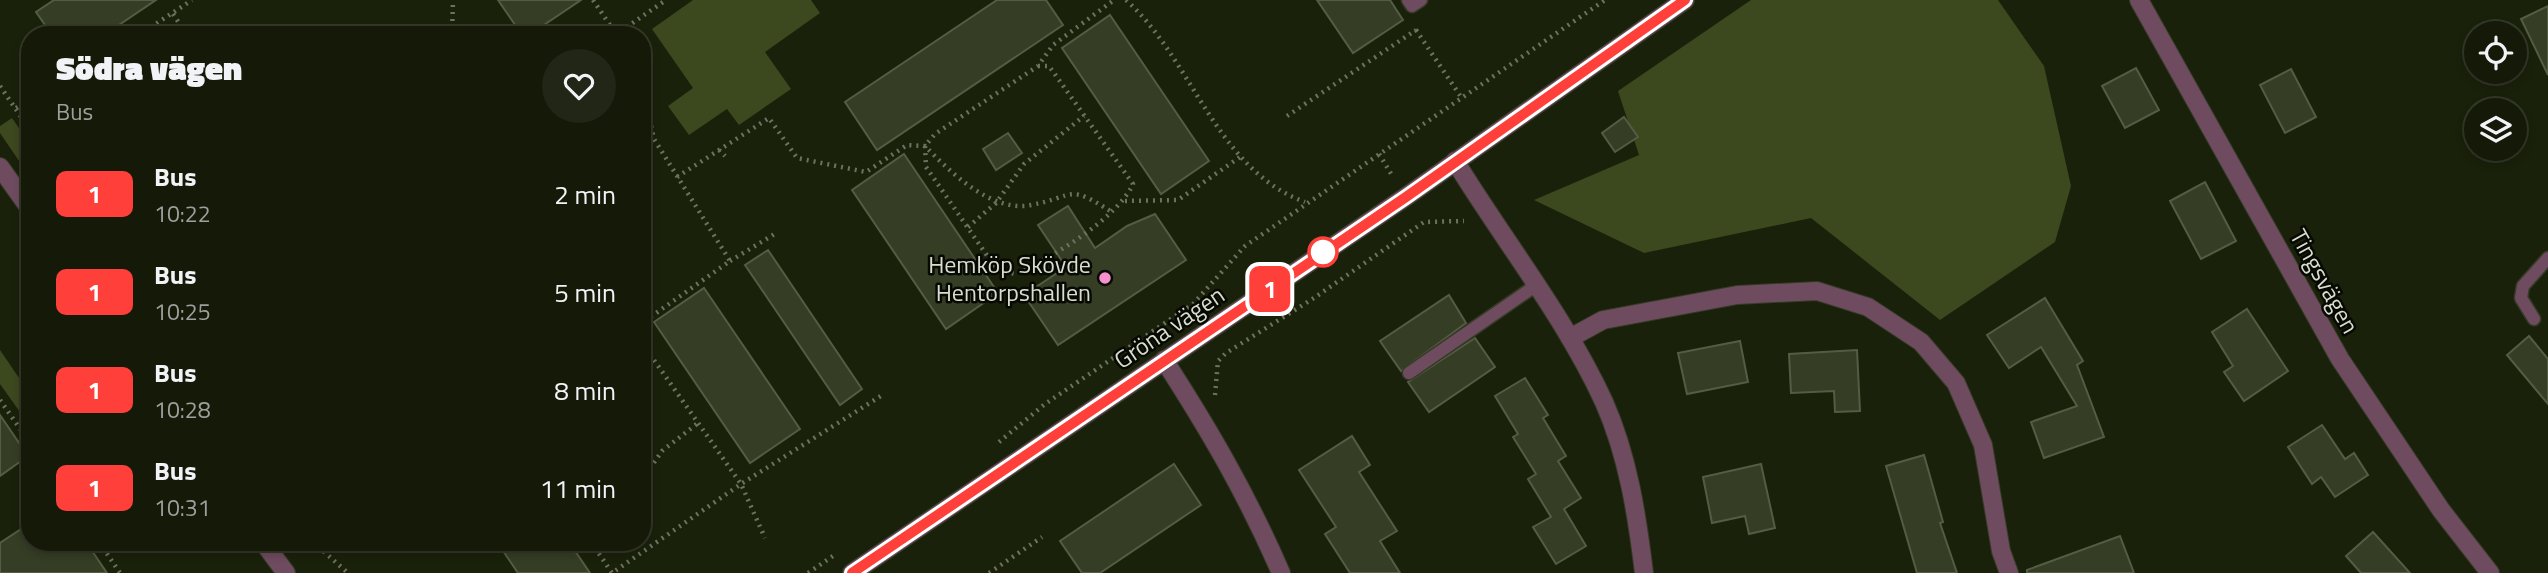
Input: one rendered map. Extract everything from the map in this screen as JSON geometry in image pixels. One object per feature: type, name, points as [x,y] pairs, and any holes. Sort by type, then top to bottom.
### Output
[{"type":"street","name":"Gröna vägen","points":[[852,573],[1455,161],[1685,0]]},
{"type":"street","name":"Tingsvägen","points":[[2139,0],[2340,359],[2441,510],[2490,573]]},
{"type":"street","points":[[1455,161],[1570,338],[1604,403],[1622,454],[1636,509],[1644,573]]},
{"type":"street","points":[[0,167],[21,196]]},
{"type":"street","points":[[1570,338],[1603,320],[1738,295],[1817,291],[1868,307],[1921,342],[1956,383],[1983,445],[2001,551],[2009,573]]},
{"type":"street","points":[[1164,360],[1196,407],[1248,498],[1281,573]]},
{"type":"street","points":[[270,551],[286,573]]},
{"type":"lane","points":[[2534,319],[2521,298],[2523,286],[2548,258]]},
{"type":"lane","points":[[1409,373],[1535,286]]},
{"type":"path","points":[[154,26],[192,0]]},
{"type":"path","points":[[452,26],[453,0]]},
{"type":"path","points":[[593,0],[610,26]]},
{"type":"path","points":[[629,26],[666,0]]},
{"type":"path","points":[[1038,66],[1049,66],[1133,184],[1125,201],[1112,212],[1016,274],[997,270],[926,167],[925,146],[935,134],[1038,66],[1053,46],[1114,0]]},
{"type":"path","points":[[1126,0],[1149,20],[1240,157],[1282,193],[1306,202]]},
{"type":"path","points":[[988,450],[1045,404],[1193,304],[1245,246],[1605,0]]},
{"type":"path","points":[[1413,2],[1416,30],[1461,97]]},
{"type":"path","points":[[173,14],[181,26]]},
{"type":"path","points":[[1287,116],[1416,30]]},
{"type":"path","points":[[0,86],[21,116]]},
{"type":"path","points":[[16,108],[21,105]]},
{"type":"path","points":[[968,227],[996,203],[1024,164],[1084,116]]},
{"type":"path","points":[[677,177],[769,118],[797,158],[866,172],[907,145],[925,146],[941,163],[996,203],[1030,206],[1065,193],[1084,194],[1112,212]]},
{"type":"path","points":[[651,129],[653,139],[730,261]]},
{"type":"path","points":[[719,150],[725,156]]},
{"type":"path","points":[[1379,154],[1397,184]]},
{"type":"path","points":[[1125,201],[1178,200],[1240,157]]},
{"type":"path","points":[[1215,397],[1218,361],[1226,353],[1314,298],[1424,222],[1461,219],[1470,225]]},
{"type":"path","points":[[651,318],[730,261],[778,232]]},
{"type":"path","points":[[651,356],[741,484],[765,538]]},
{"type":"path","points":[[651,546],[741,484],[884,394]]},
{"type":"path","points":[[0,400],[21,430]]},
{"type":"path","points":[[651,467],[662,451],[698,423]]},
{"type":"path","points":[[989,573],[1042,537]]},
{"type":"path","points":[[105,551],[120,573]]},
{"type":"path","points":[[323,551],[348,573]]},
{"type":"path","points":[[597,551],[612,573],[644,551]]},
{"type":"path","points":[[807,573],[841,551]]},
{"type":"green space","points":[[693,0],[811,0],[820,13],[765,52],[791,89],[739,125],[727,109],[689,135],[668,106],[693,88],[652,29]]},
{"type":"green space","points":[[1751,0],[1998,0],[2044,66],[2071,186],[2055,242],[1940,320],[1811,218],[1644,253],[1534,200],[1639,155],[1618,91]]},
{"type":"green space","points":[[12,118],[21,131],[21,164],[0,133],[0,126]]},
{"type":"green space","points":[[0,350],[21,381],[21,413],[0,384]]},
{"type":"building","points":[[54,0],[156,0],[117,26],[46,26],[36,12]]},
{"type":"building","points":[[498,0],[581,0],[542,26],[516,26]]},
{"type":"building","points":[[997,0],[1046,0],[1063,25],[877,150],[845,102]]},
{"type":"building","points":[[1317,0],[1390,0],[1403,20],[1353,53]]},
{"type":"building","points":[[2548,6],[2548,75],[2527,31],[2527,21],[2521,19]]},
{"type":"building","points":[[1110,15],[1209,161],[1161,194],[1062,48]]},
{"type":"building","points":[[2136,68],[2159,110],[2125,128],[2102,86]]},
{"type":"building","points":[[2291,69],[2316,117],[2285,133],[2260,85]]},
{"type":"building","points":[[1624,117],[1638,137],[1615,152],[1602,133]]},
{"type":"building","points":[[1008,133],[1022,153],[996,170],[983,149]]},
{"type":"building","points":[[904,154],[998,293],[946,329],[852,190]]},
{"type":"building","points":[[2205,182],[2236,241],[2201,259],[2170,201]]},
{"type":"building","name":"Hemköp Skövde Hentorpshallen","points":[[1068,206],[1095,248],[1127,226],[1155,214],[1186,260],[1058,345],[1024,295],[1066,267],[1038,225]]},
{"type":"building","points":[[768,250],[862,389],[840,405],[745,265]]},
{"type":"building","points":[[704,288],[800,429],[750,463],[654,322]]},
{"type":"building","points":[[1449,295],[1466,323],[1401,371],[1380,341]]},
{"type":"building","points":[[2045,298],[2083,361],[2077,365],[2104,437],[2044,458],[2031,422],[2077,406],[2041,347],[2009,368],[1987,335]]},
{"type":"building","points":[[2247,309],[2288,371],[2244,401],[2224,372],[2233,366],[2212,332]]},
{"type":"building","points":[[2529,336],[2548,359],[2548,404],[2507,355]]},
{"type":"building","points":[[1475,338],[1495,367],[1429,412],[1408,382]]},
{"type":"building","points":[[1740,341],[1748,382],[1687,394],[1678,353]]},
{"type":"building","points":[[1857,350],[1860,411],[1835,412],[1834,391],[1791,393],[1789,354]]},
{"type":"building","points":[[1525,378],[1548,415],[1543,418],[1566,456],[1558,461],[1581,498],[1564,509],[1586,546],[1556,564],[1533,527],[1551,517],[1528,479],[1536,474],[1513,437],[1518,434],[1495,396]]},
{"type":"building","points":[[0,415],[21,446],[21,461],[0,476]]},
{"type":"building","points":[[2322,425],[2345,459],[2354,453],[2368,475],[2335,497],[2321,477],[2312,484],[2288,447]]},
{"type":"building","points":[[1352,436],[1370,465],[1359,472],[1397,531],[1380,541],[1400,573],[1350,573],[1325,534],[1336,527],[1299,470]]},
{"type":"building","points":[[1924,455],[1943,522],[1940,523],[1957,573],[1917,573],[1886,466]]},
{"type":"building","points":[[1174,464],[1201,505],[1100,573],[1082,573],[1060,541]]},
{"type":"building","points":[[1761,464],[1775,528],[1749,534],[1745,516],[1712,523],[1703,477]]},
{"type":"building","points":[[21,529],[21,551],[92,551],[107,573],[0,573],[0,543]]},
{"type":"building","points":[[2373,532],[2410,573],[2361,573],[2346,556]]},
{"type":"building","points":[[2120,536],[2134,573],[2027,573],[2027,570]]},
{"type":"building","points":[[503,551],[575,551],[590,573],[518,573]]},
{"type":"bus line","name":"1","points":[[852,573],[1406,197],[1685,0]]},
{"type":"place","name":"Hemköp Skövde Hentorpshallen","points":[[1105,278]]}]
